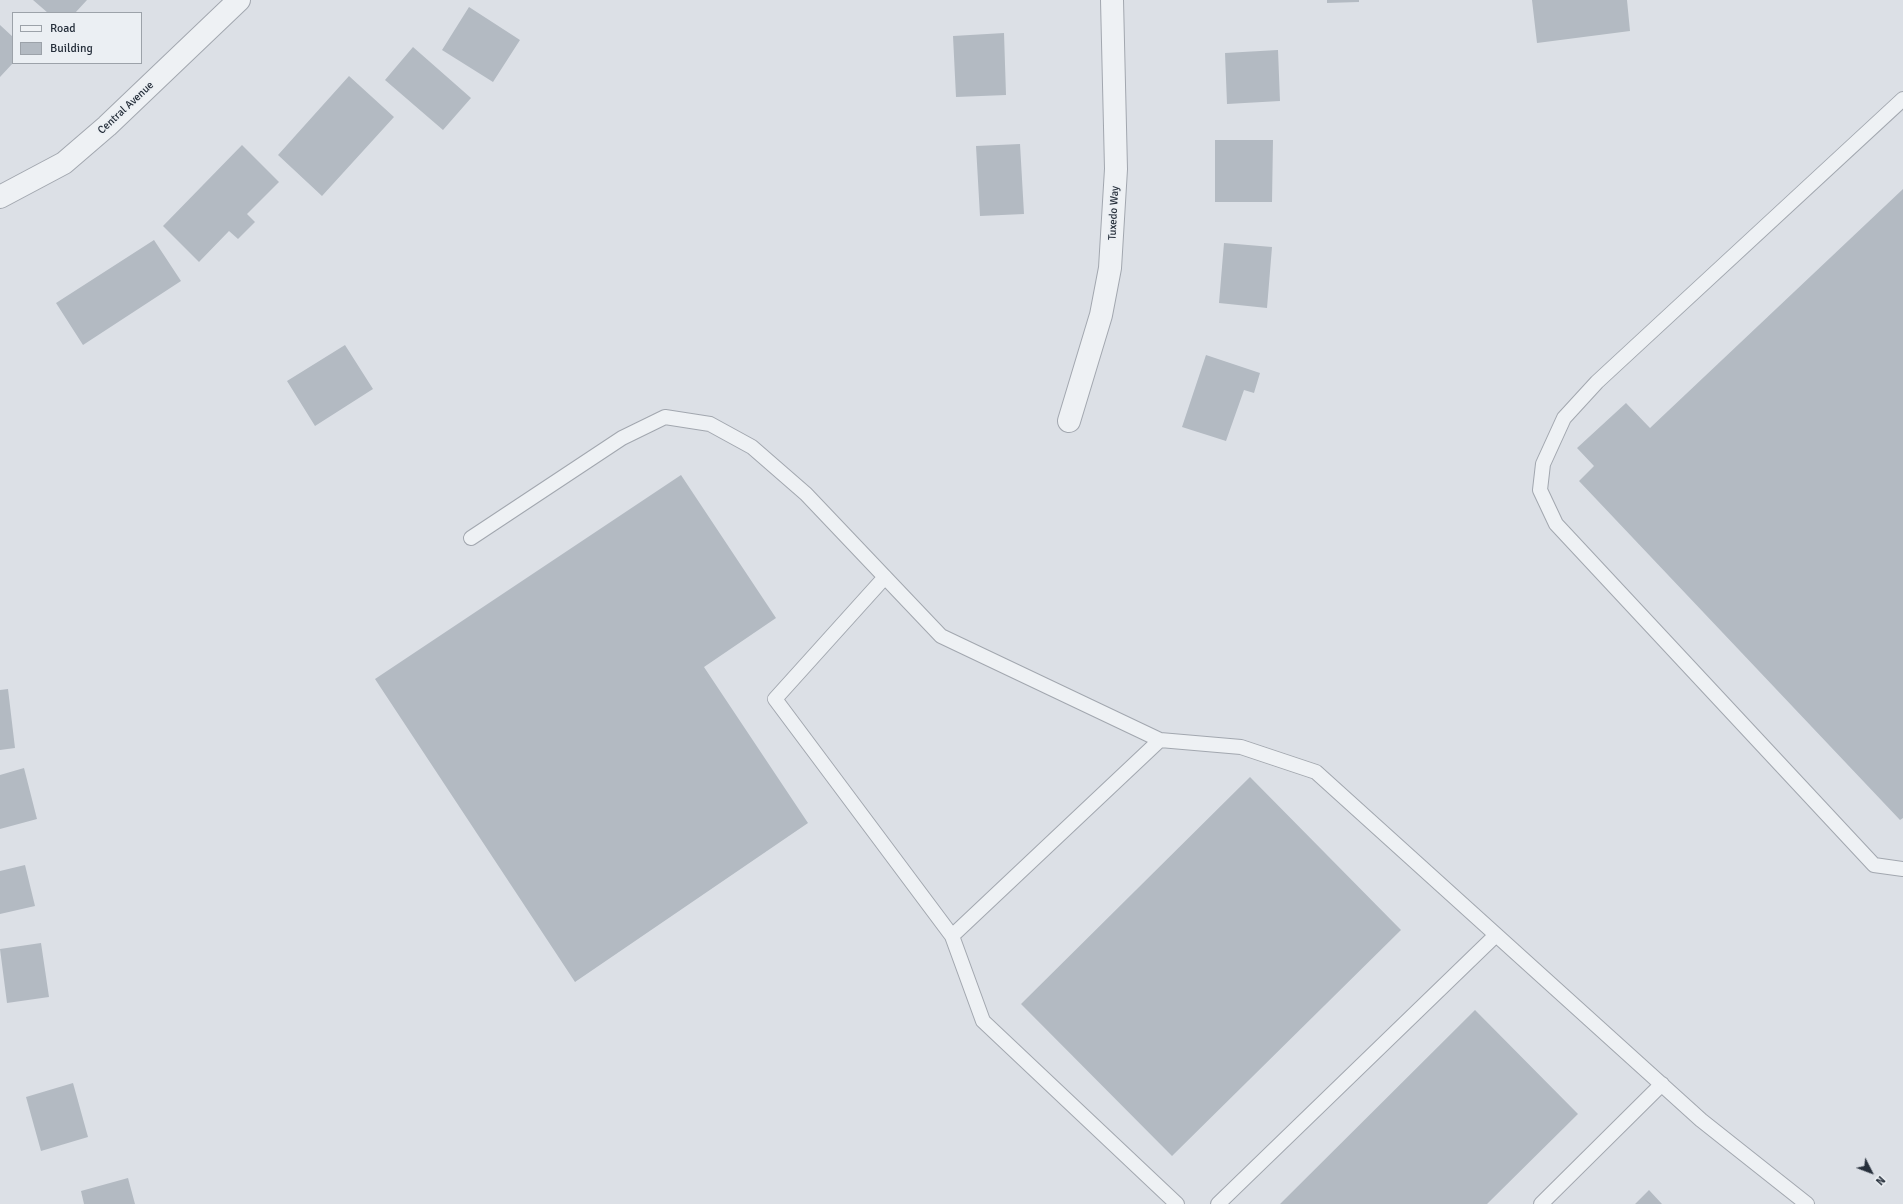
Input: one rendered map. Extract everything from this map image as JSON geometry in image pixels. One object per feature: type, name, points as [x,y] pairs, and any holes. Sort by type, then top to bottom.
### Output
[{"type":"street","name":"Central Avenue","points":[[0,197],[64,163],[108,126],[239,0]]},
{"type":"street","name":"Tuxedo Way","points":[[1069,421],[1101,315],[1110,268],[1116,169],[1112,0]]},
{"type":"lane","points":[[1903,99],[1597,382],[1564,418],[1543,464],[1540,490],[1556,524],[1874,865],[1903,869]]},
{"type":"lane","points":[[471,538],[622,438],[665,417],[710,424],[752,447],[806,494],[941,636],[1160,740],[1240,747],[1316,772],[1702,1120],[1807,1204]]},
{"type":"lane","points":[[885,577],[775,699],[952,936],[983,1021],[1177,1204]]},
{"type":"lane","points":[[952,936],[1160,740]]},
{"type":"lane","points":[[1218,1204],[1496,935]]},
{"type":"lane","points":[[1541,1204],[1662,1084]]},
{"type":"building","points":[[33,0],[87,0],[76,12],[47,12]]},
{"type":"building","points":[[1327,0],[1359,0],[1359,2],[1327,3]]},
{"type":"building","points":[[1532,0],[1627,0],[1630,31],[1537,43]]},
{"type":"building","points":[[469,7],[520,40],[493,82],[442,50]]},
{"type":"building","points":[[0,25],[12,36],[12,64],[0,77]]},
{"type":"building","points":[[1004,33],[1006,95],[956,97],[953,36]]},
{"type":"building","points":[[413,47],[471,98],[443,130],[385,80]]},
{"type":"building","points":[[1278,50],[1280,101],[1227,104],[1225,53]]},
{"type":"building","points":[[349,76],[394,117],[322,196],[278,155]]},
{"type":"building","points":[[1215,140],[1273,140],[1272,202],[1215,202]]},
{"type":"building","points":[[1020,144],[1024,214],[980,216],[976,146]]},
{"type":"building","points":[[242,145],[279,182],[247,214],[255,222],[238,239],[229,231],[199,262],[163,226]]},
{"type":"building","points":[[1903,189],[1903,818],[1900,820],[1579,481],[1594,466],[1577,448],[1626,403],[1650,428]]},
{"type":"building","points":[[154,240],[181,281],[83,345],[56,303]]},
{"type":"building","points":[[1224,243],[1272,247],[1267,308],[1219,303]]},
{"type":"building","points":[[345,345],[373,389],[315,426],[287,381]]},
{"type":"building","points":[[1206,355],[1260,373],[1254,393],[1244,390],[1226,441],[1182,427]]},
{"type":"building","points":[[681,475],[776,618],[704,667],[808,823],[575,982],[375,679]]},
{"type":"building","points":[[8,689],[15,748],[0,750],[0,690]]},
{"type":"building","points":[[24,768],[37,819],[0,829],[0,775]]},
{"type":"building","points":[[1250,777],[1401,930],[1172,1156],[1021,1004]]},
{"type":"building","points":[[25,865],[35,906],[0,914],[0,871]]},
{"type":"building","points":[[41,943],[49,997],[7,1003],[0,949]]},
{"type":"building","points":[[1475,1010],[1578,1114],[1487,1204],[1280,1204]]},
{"type":"building","points":[[73,1083],[88,1137],[41,1151],[26,1097]]},
{"type":"building","points":[[128,1178],[135,1204],[84,1204],[81,1191]]},
{"type":"building","points":[[1649,1190],[1662,1204],[1635,1204]]}]
